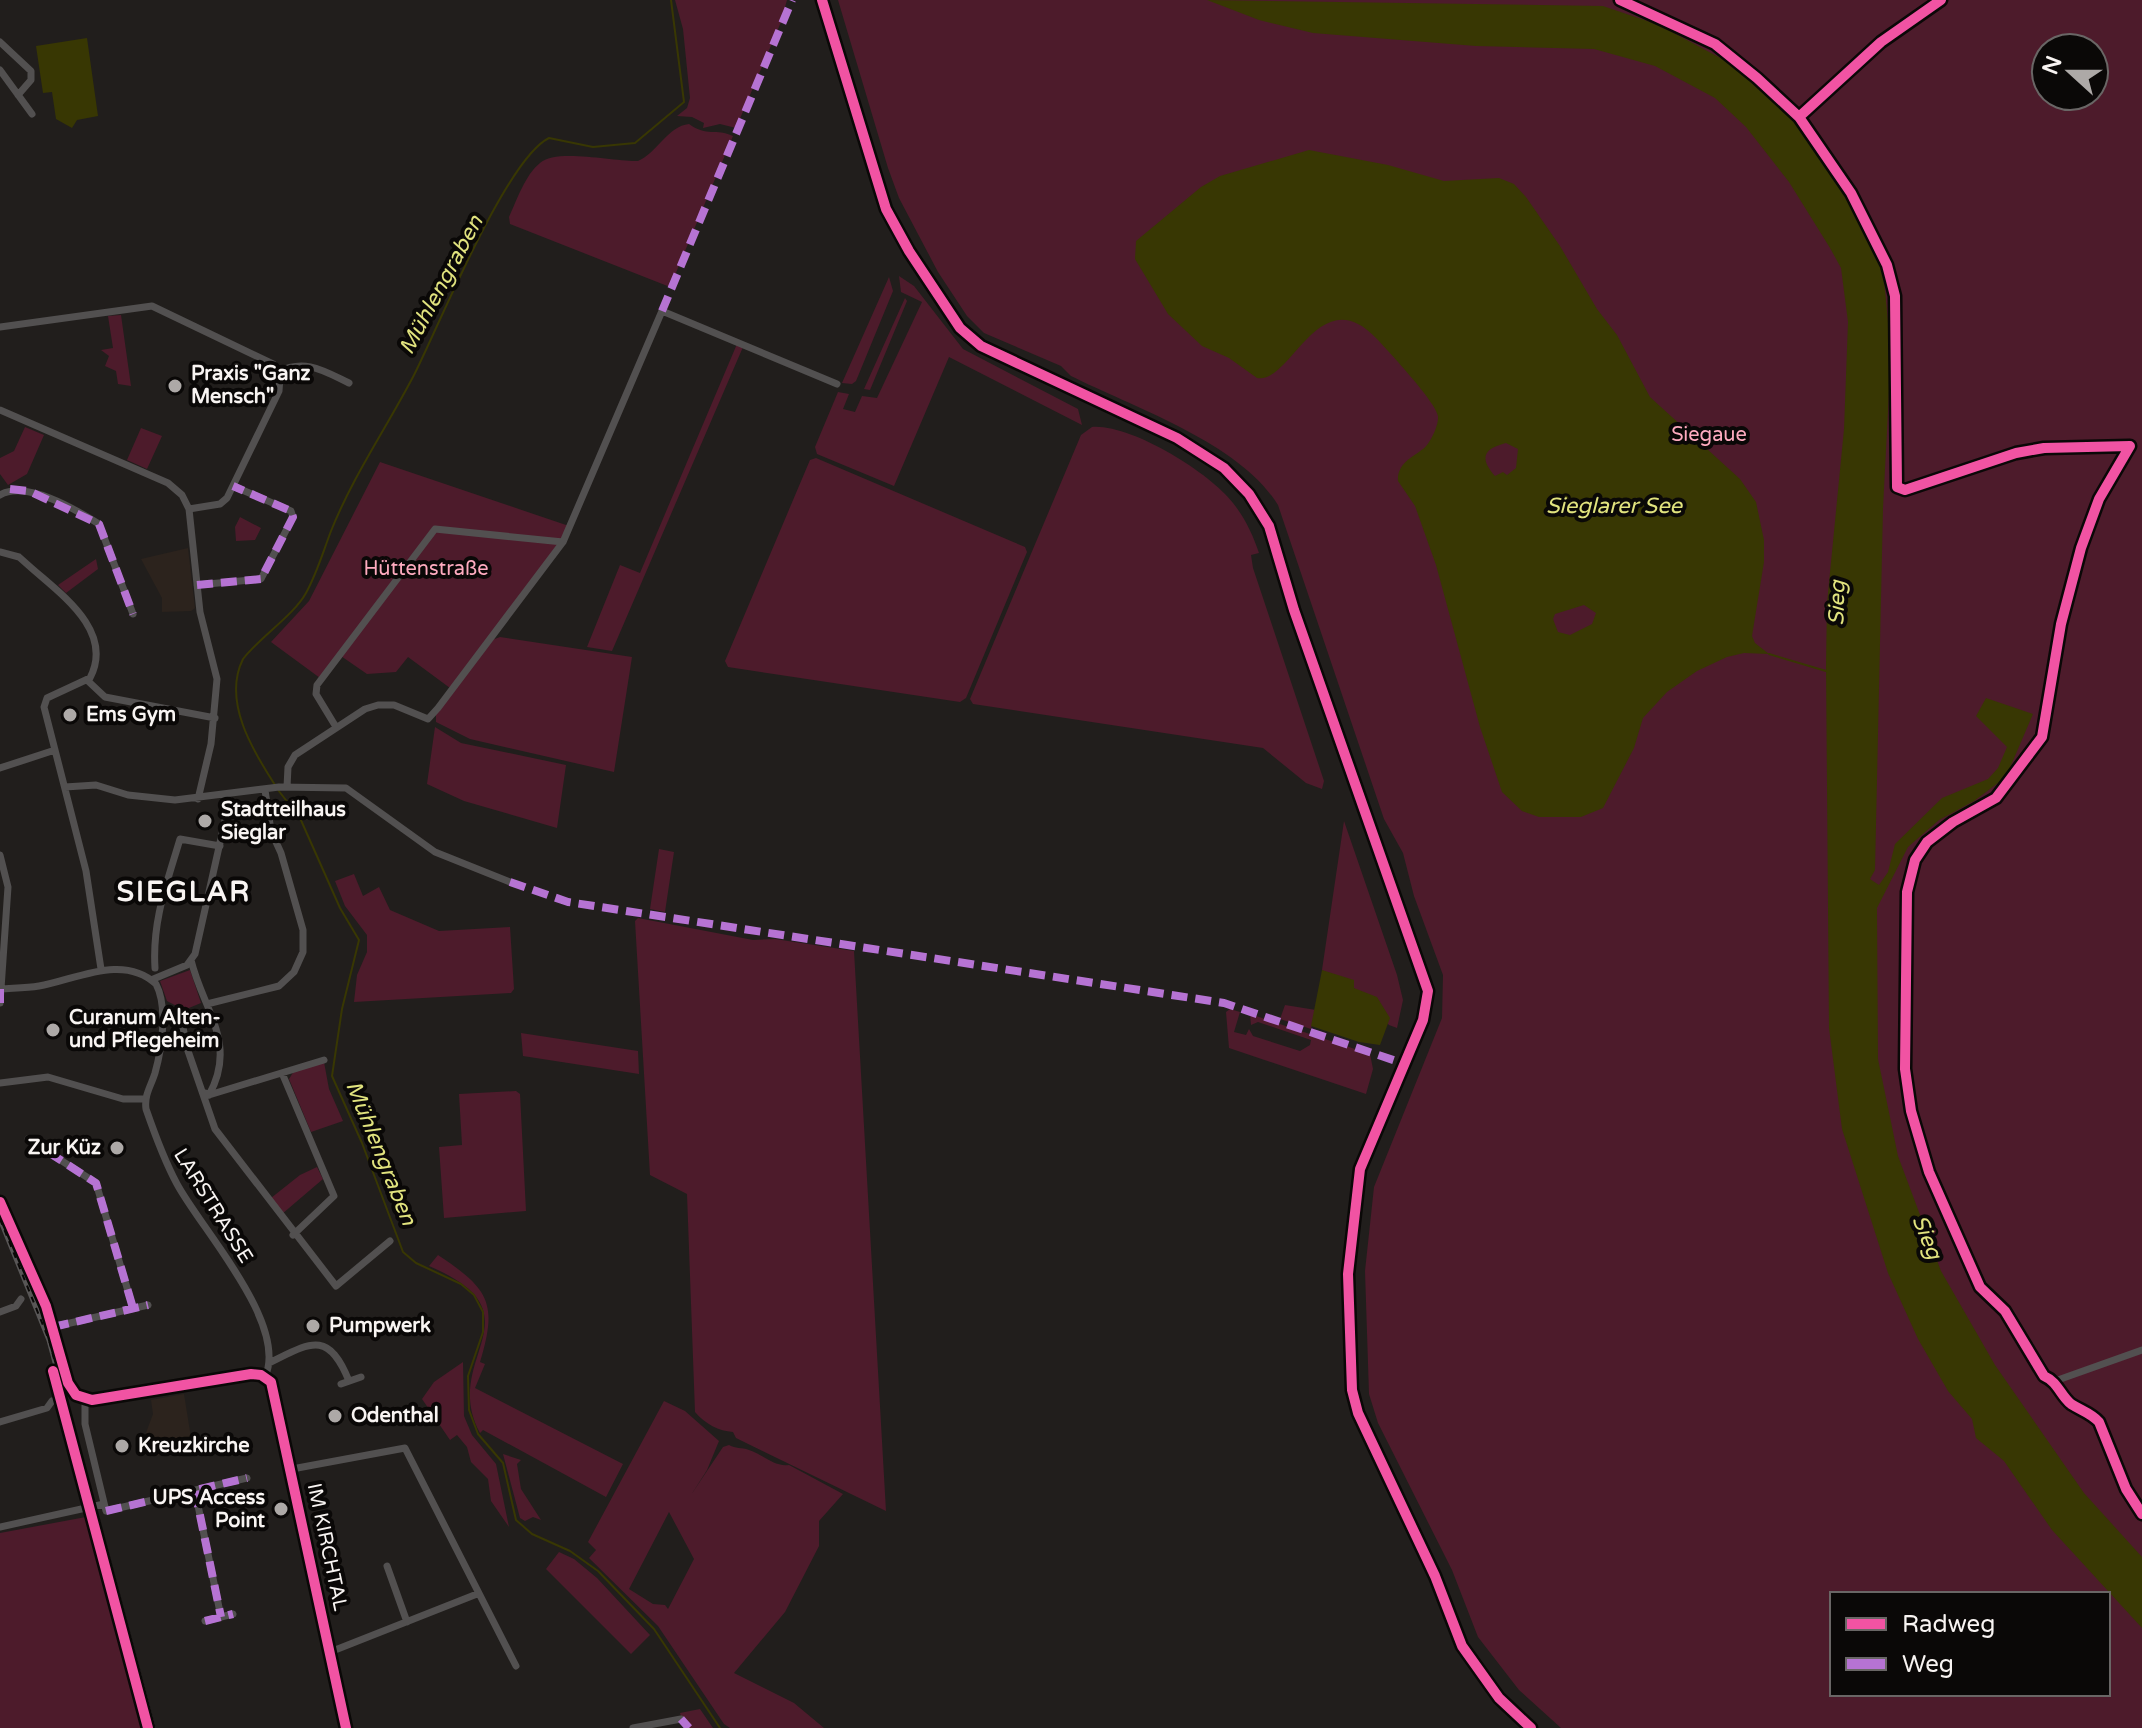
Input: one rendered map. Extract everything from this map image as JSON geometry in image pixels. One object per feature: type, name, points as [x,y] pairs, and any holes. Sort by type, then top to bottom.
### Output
[{"type":"street","points":[[0,42],[31,71],[31,80],[18,95]]},
{"type":"street","points":[[0,70],[32,114]]},
{"type":"street","points":[[0,327],[152,306],[267,359],[278,372],[276,398],[233,486],[220,504],[189,509]]},
{"type":"street","points":[[207,1004],[279,986],[294,972],[303,952],[303,930],[281,853],[271,831],[276,788],[295,755],[336,727],[378,705],[394,705],[428,719],[563,542],[662,311],[837,384]]},
{"type":"street","points":[[278,372],[293,365],[308,364],[349,383]]},
{"type":"street","points":[[0,410],[168,483],[182,495],[189,509],[200,612],[217,679],[215,718],[198,799]]},
{"type":"street","points":[[197,585],[261,579],[293,517],[291,511],[233,486]]},
{"type":"street","points":[[0,495],[14,488],[29,491],[99,524],[133,614]]},
{"type":"street","points":[[336,727],[316,694],[317,685],[435,529],[563,542]]},
{"type":"street","points":[[0,552],[19,557],[87,621],[96,659],[88,681],[47,698],[44,704],[95,911],[101,969]]},
{"type":"street","points":[[88,681],[105,697],[215,718]]},
{"type":"street","points":[[0,768],[55,750]]},
{"type":"street","points":[[65,787],[89,784],[143,798],[198,799],[276,788],[351,789],[435,852],[510,882]]},
{"type":"street","points":[[207,1094],[222,1057],[221,1042],[191,960],[220,846],[228,794]]},
{"type":"street","points":[[155,968],[152,942],[156,918],[180,839],[220,846]]},
{"type":"street","points":[[0,855],[8,887],[4,980],[0,1003]]},
{"type":"street","points":[[0,989],[38,987],[101,969],[151,980],[191,960]]},
{"type":"street","points":[[0,1083],[48,1077],[123,1099],[145,1099],[156,1070],[162,1014],[160,992],[151,980]]},
{"type":"street","points":[[180,1012],[187,1048],[207,1094],[215,1129],[293,1235],[336,1286],[390,1241]]},
{"type":"street","points":[[207,1094],[324,1060]]},
{"type":"street","points":[[282,1073],[334,1196],[293,1235]]},
{"type":"street","name":"LARSTRASSE","points":[[145,1099],[159,1146],[176,1184],[254,1301],[269,1363],[265,1377]]},
{"type":"street","points":[[28,1139],[96,1183],[133,1308]]},
{"type":"street","points":[[0,1202],[53,1327],[68,1383],[74,1394],[85,1400],[251,1374],[265,1377]]},
{"type":"street","points":[[0,1312],[16,1306],[21,1299]]},
{"type":"street","points":[[53,1327],[148,1305]]},
{"type":"street","points":[[269,1363],[301,1347],[317,1344],[337,1354],[345,1382],[361,1377]]},
{"type":"street","points":[[2055,1381],[2142,1350]]},
{"type":"street","name":"IM KIRCHTAL","points":[[265,1377],[271,1382],[278,1401],[346,1728]]},
{"type":"street","points":[[85,1400],[85,1424],[105,1507]]},
{"type":"street","points":[[0,1422],[47,1408],[52,1401]]},
{"type":"street","points":[[292,1469],[405,1448],[516,1666]]},
{"type":"street","points":[[0,1527],[195,1491],[247,1478]]},
{"type":"street","points":[[195,1491],[221,1617]]},
{"type":"street","points":[[387,1566],[407,1622]]},
{"type":"street","points":[[330,1652],[477,1594]]},
{"type":"street","points":[[205,1621],[233,1614]]},
{"type":"street","points":[[633,1728],[681,1719]]},
{"type":"shaded area","points":[[188,548],[195,608],[191,611],[162,612],[162,598],[141,559]]},
{"type":"shaded area","points":[[184,1394],[193,1450],[154,1456],[141,1446],[153,1414],[151,1400]]},
{"type":"green space","points":[[675,0],[787,0],[781,22],[736,128],[720,124],[703,128],[704,123],[692,117],[677,116],[687,108],[690,98],[683,29]]},
{"type":"green space","name":"Siegaue","points":[[838,0],[2142,0],[2142,1728],[1561,1728],[1519,1690],[1478,1637],[1452,1570],[1378,1423],[1369,1394],[1365,1271],[1374,1187],[1442,1018],[1443,975],[1414,896],[1403,853],[1384,819],[1278,505],[1261,483],[1213,445],[1071,376],[1061,366],[984,333],[967,316],[938,272],[899,198]]},
{"type":"green space","points":[[689,124],[701,130],[733,136],[670,287],[510,224],[509,217],[522,188],[540,163],[559,156],[638,161],[669,134]]},
{"type":"green space","points":[[899,276],[914,286],[963,349],[1078,409],[1082,425],[949,357],[894,486],[817,454],[815,447],[838,392],[849,394],[843,409],[855,412],[862,396],[877,398],[922,302],[901,292]]},
{"type":"green space","points":[[889,277],[893,291],[856,381],[852,384],[842,383]]},
{"type":"green space","points":[[905,298],[907,301],[870,390],[864,389]]},
{"type":"green space","points":[[121,315],[131,386],[118,384],[116,371],[105,366],[109,356],[101,350],[113,348],[108,316]]},
{"type":"green space","points":[[737,344],[743,347],[612,651],[587,647],[620,565],[640,573]]},
{"type":"green space","points":[[25,427],[44,435],[27,474],[8,485],[0,474],[0,458],[14,451]]},
{"type":"green space","points":[[1092,427],[1127,433],[1168,452],[1222,491],[1241,515],[1259,553],[1251,555],[1253,568],[1324,781],[1322,789],[1306,783],[1263,748],[973,704],[970,699],[1081,435]]},
{"type":"green space","points":[[141,428],[162,436],[147,469],[127,460]]},
{"type":"green space","points":[[816,458],[1025,547],[1027,552],[966,698],[960,702],[728,667],[725,661],[810,460]]},
{"type":"green space","name":"Hüttenstraße","points":[[380,462],[569,526],[555,551],[450,688],[408,657],[396,672],[367,674],[338,654],[320,678],[271,642],[309,601]]},
{"type":"green space","points":[[240,517],[261,528],[255,540],[236,541],[235,527]]},
{"type":"green space","points":[[96,559],[98,569],[66,593],[58,585]]},
{"type":"green space","points":[[500,637],[632,657],[614,772],[470,739],[436,722],[436,714],[492,640]]},
{"type":"green space","points":[[435,727],[461,743],[566,765],[557,828],[464,801],[427,784]]},
{"type":"green space","points":[[1344,821],[1397,975],[1403,1000],[1397,1028],[1389,1025],[1354,988],[1322,970]]},
{"type":"green space","points":[[659,849],[674,852],[665,912],[650,909]]},
{"type":"green space","points":[[354,874],[363,896],[379,887],[390,910],[439,931],[510,927],[514,989],[511,993],[354,1002],[357,975],[367,952],[367,935],[345,906],[335,881]]},
{"type":"green space","points":[[638,918],[753,940],[775,939],[854,951],[886,1511],[736,1438],[733,1432],[712,1426],[695,1412],[687,1194],[650,1175],[635,921]]},
{"type":"green space","points":[[190,970],[201,1003],[184,1010],[167,1001],[160,981]]},
{"type":"green space","points":[[1285,1005],[1316,1010],[1311,1029],[1280,1019]]},
{"type":"green space","points":[[1230,1009],[1240,1012],[1234,1032],[1246,1035],[1249,1029],[1253,1036],[1300,1051],[1310,1045],[1311,1040],[1258,1022],[1251,1025],[1250,1014],[1370,1054],[1373,1069],[1366,1094],[1229,1048],[1226,1012]]},
{"type":"green space","points":[[521,1033],[638,1051],[639,1074],[523,1056]]},
{"type":"green space","points":[[324,1062],[329,1089],[343,1121],[311,1132],[289,1079],[294,1071]]},
{"type":"green space","points":[[516,1091],[520,1094],[526,1211],[444,1218],[439,1147],[462,1145],[459,1094]]},
{"type":"green space","points":[[317,1167],[323,1179],[282,1214],[271,1198],[300,1175]]},
{"type":"green space","points":[[438,1255],[469,1278],[485,1299],[488,1325],[480,1362],[485,1364],[475,1388],[623,1464],[606,1497],[483,1430],[480,1433],[471,1406],[471,1382],[485,1321],[480,1302],[463,1284],[429,1266]]},
{"type":"green space","points":[[463,1362],[464,1416],[472,1435],[496,1464],[509,1527],[491,1501],[488,1479],[471,1462],[467,1447],[457,1435],[450,1440],[422,1399],[434,1382]]},
{"type":"green space","points":[[664,1401],[685,1411],[719,1441],[707,1470],[691,1495],[723,1447],[729,1445],[754,1452],[778,1464],[789,1465],[843,1494],[819,1521],[819,1546],[785,1612],[734,1673],[794,1703],[824,1728],[730,1728],[724,1724],[658,1626],[589,1558],[596,1550],[588,1542]],"holes":[[[669,1512],[694,1559],[668,1609],[629,1589]]]},
{"type":"green space","points":[[503,1454],[521,1460],[517,1464],[521,1489],[541,1520],[533,1517],[525,1521],[520,1518]]},
{"type":"green space","points":[[86,1517],[91,1520],[147,1728],[0,1728],[0,1533]]},
{"type":"green space","points":[[559,1552],[574,1559],[597,1578],[650,1635],[631,1654],[546,1569]]},
{"type":"green space","points":[[700,1709],[713,1728],[685,1728],[680,1713]]},
{"type":"water","name":"Sieg","points":[[1207,0],[1603,6],[1659,25],[1737,67],[1796,120],[1840,183],[1883,269],[1891,353],[1883,508],[1875,870],[1870,879],[1879,885],[1888,872],[1895,844],[1942,798],[1988,779],[1998,768],[2007,747],[1976,716],[1986,698],[2033,714],[2006,777],[1974,801],[1939,820],[1908,847],[1877,908],[1878,1059],[1898,1156],[1941,1271],[1995,1365],[2084,1493],[2142,1557],[2142,1628],[2052,1530],[2004,1461],[1976,1438],[1972,1419],[1948,1391],[1918,1339],[1888,1273],[1842,1129],[1829,1028],[1826,665],[1827,603],[1844,429],[1848,322],[1841,268],[1789,182],[1746,127],[1715,98],[1655,66],[1594,49],[1476,46],[1313,33],[1259,20]]},
{"type":"water","points":[[87,38],[98,116],[77,120],[72,128],[56,119],[52,92],[43,93],[36,46]]},
{"type":"water","name":"Sieglarer See","points":[[1309,150],[1388,165],[1444,181],[1499,178],[1514,184],[1560,246],[1597,309],[1617,335],[1650,397],[1740,479],[1756,502],[1764,540],[1764,562],[1752,636],[1755,643],[1769,654],[1744,653],[1727,657],[1697,671],[1667,692],[1643,718],[1634,748],[1603,808],[1581,817],[1539,817],[1522,811],[1502,792],[1480,727],[1436,565],[1415,506],[1398,481],[1402,466],[1428,443],[1438,420],[1429,400],[1401,365],[1357,323],[1339,320],[1323,326],[1308,338],[1270,376],[1257,378],[1229,358],[1202,346],[1168,314],[1135,259],[1136,241],[1201,187],[1220,176]],"holes":[[[1506,443],[1518,449],[1516,468],[1507,475],[1503,472],[1495,476],[1487,465],[1486,455],[1492,448]],[[1584,605],[1596,613],[1592,624],[1570,635],[1558,632],[1553,619],[1555,614]]]},
{"type":"water","points":[[1322,970],[1354,980],[1354,988],[1377,997],[1390,1018],[1380,1045],[1359,1042],[1311,1026]]},
{"type":"waterway","name":"Mühlengraben","points":[[275,785],[250,741],[238,708],[237,675],[243,659],[306,593],[349,491],[414,375],[494,209],[532,152],[549,138],[593,147],[635,143],[684,102],[671,0]]},
{"type":"waterway","points":[[1769,654],[1826,671]]},
{"type":"waterway","name":"Mühlengraben","points":[[278,790],[300,818],[340,908],[359,940],[342,1009],[332,1076],[362,1143],[403,1252],[416,1263],[461,1284],[474,1295],[483,1312],[483,1332],[468,1376],[469,1410],[478,1434],[503,1463],[516,1520],[532,1534],[570,1551],[598,1571],[654,1629],[720,1728]]},
{"type":"railway","points":[[0,1219],[49,1340],[153,1728]]},
{"type":"marked path","points":[[662,311],[792,0]]},
{"type":"marked path","points":[[197,585],[261,579],[293,517],[291,511],[233,486]]},
{"type":"marked path","points":[[10,489],[29,491],[99,524],[133,614]]},
{"type":"marked path","points":[[510,882],[568,902],[1224,1003],[1405,1064]]},
{"type":"marked path","points":[[0,989],[0,1003]]},
{"type":"marked path","points":[[28,1139],[96,1183],[133,1308]]},
{"type":"marked path","points":[[53,1327],[148,1305]]},
{"type":"marked path","points":[[106,1511],[247,1478]]},
{"type":"marked path","points":[[195,1491],[221,1617]]},
{"type":"marked path","points":[[205,1621],[233,1614]]},
{"type":"marked path","points":[[681,1719],[689,1728]]},
{"type":"cycle path","points":[[822,0],[886,209],[909,251],[960,328],[981,346],[1177,438],[1224,468],[1249,494],[1269,526],[1294,610],[1428,991],[1423,1020],[1360,1169],[1348,1274],[1352,1390],[1358,1413],[1435,1576],[1462,1646],[1499,1698],[1531,1728]]},
{"type":"cycle path","points":[[1620,0],[1715,44],[1757,78],[1799,117],[1851,193],[1887,265],[1895,296],[1897,487],[1905,490],[2016,453],[2044,448],[2130,446],[2099,499],[2081,548],[2061,624],[2042,737],[1996,798],[1953,822],[1927,842],[1915,860],[1907,892],[1905,1069],[1911,1111],[1929,1172],[1980,1287],[2005,1311],[2044,1376],[2071,1404],[2099,1422],[2126,1489],[2142,1514]]},
{"type":"cycle path","points":[[1799,117],[1881,42],[1941,0]]},
{"type":"cycle path","points":[[0,1202],[46,1306],[68,1383],[76,1395],[92,1400],[251,1374],[261,1375],[271,1382],[346,1728]]},
{"type":"cycle path","points":[[53,1371],[148,1728]]},
{"type":"place","name":"Praxis \"Ganz Mensch\"","points":[[175,386]]},
{"type":"place","name":"Ems Gym","points":[[70,715]]},
{"type":"place","name":"Stadtteilhaus Sieglar","points":[[205,821]]},
{"type":"place","name":"Curanum Alten- und Pflegeheim","points":[[53,1030]]},
{"type":"place","name":"Zur Küz","points":[[117,1148]]},
{"type":"place","name":"Pumpwerk","points":[[313,1326]]},
{"type":"place","name":"Odenthal","points":[[335,1416]]},
{"type":"place","name":"Kreuzkirche","points":[[122,1446]]},
{"type":"place","name":"UPS Access Point","points":[[281,1509]]},
{"type":"district","name":"SIEGLAR","points":[[184,892]]}]
